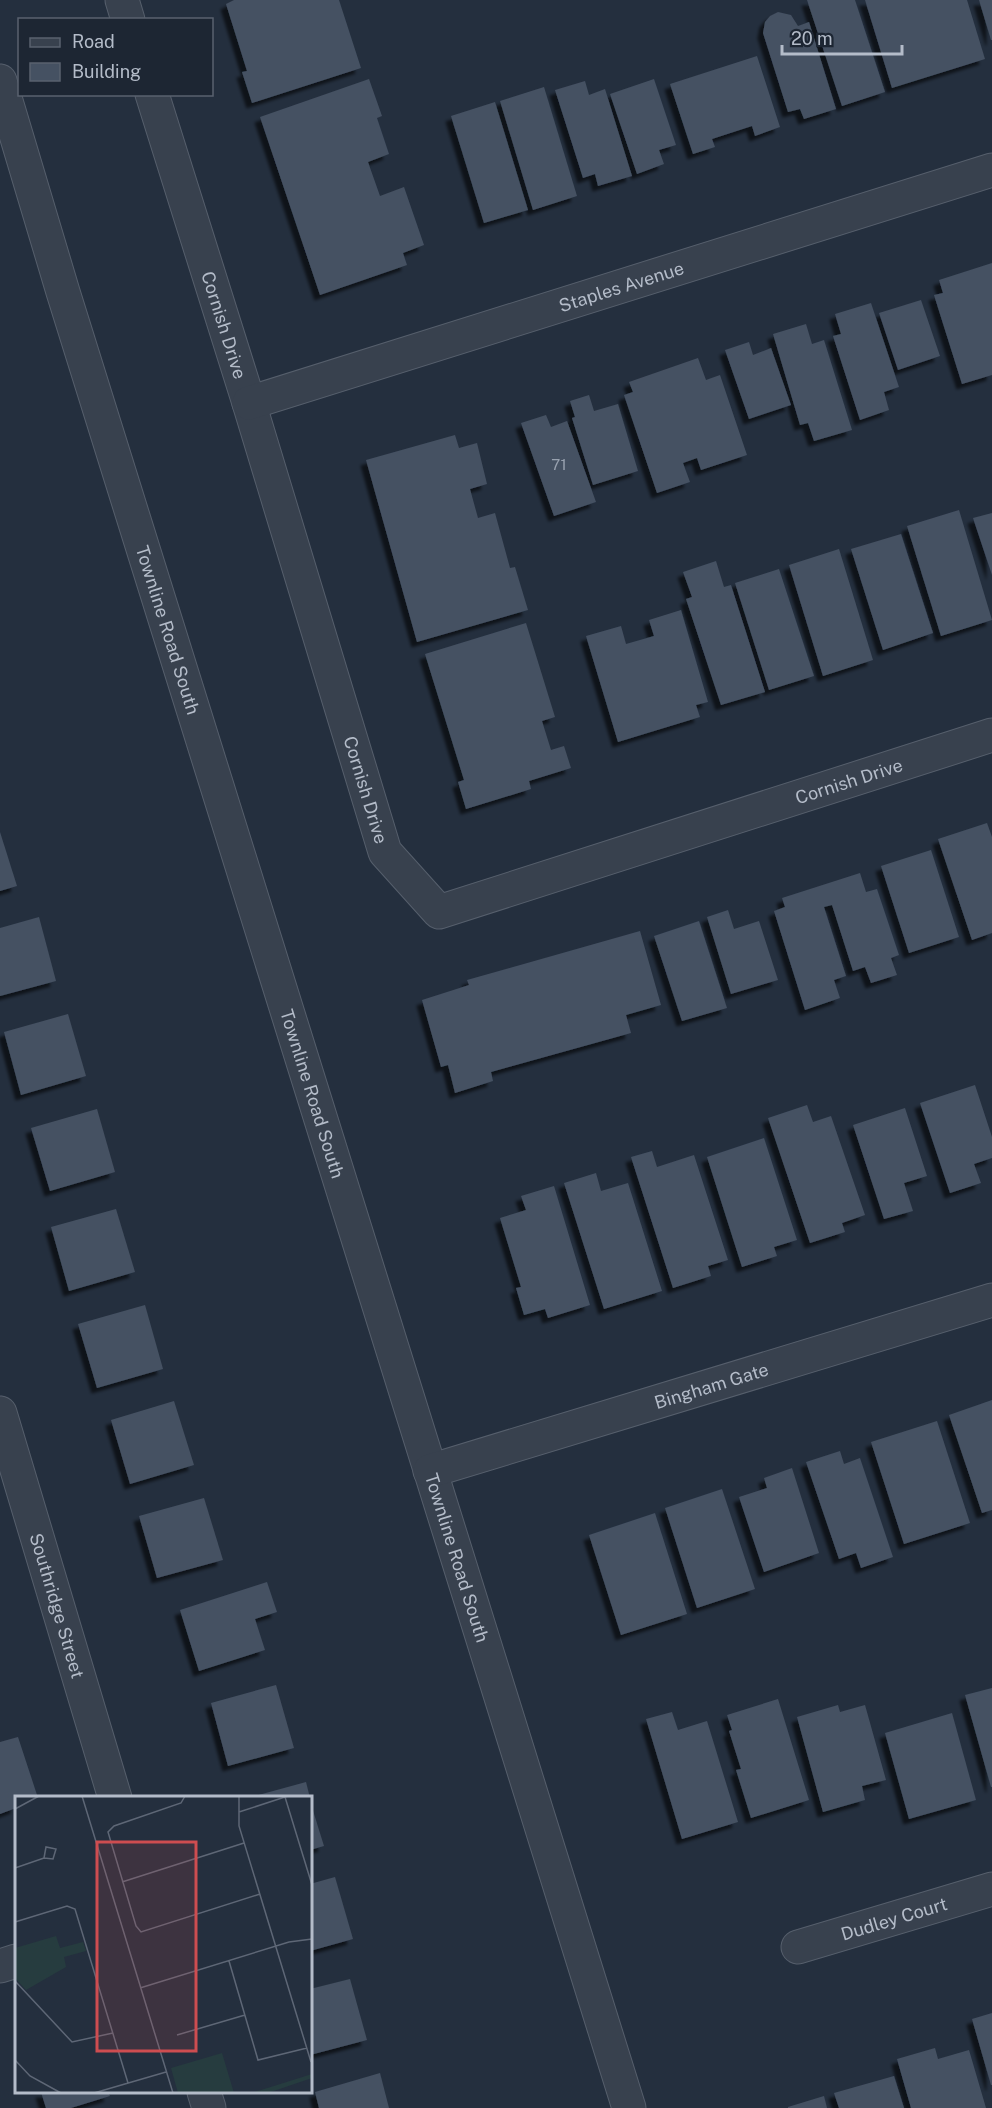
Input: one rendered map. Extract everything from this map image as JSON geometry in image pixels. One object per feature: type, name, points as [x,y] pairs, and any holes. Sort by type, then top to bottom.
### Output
[{"type":"street","points":[[122,0],[127,18]]},
{"type":"street","name":"Townline Road South","points":[[0,81],[66,303],[629,2108]]},
{"type":"street","name":"Cornish Drive","points":[[153,96],[249,403],[385,852],[439,912],[992,735]]},
{"type":"street","name":"Staples Avenue","points":[[249,403],[992,170]]},
{"type":"street","name":"Bingham Gate","points":[[430,1471],[992,1300]]},
{"type":"street","name":"Southridge Street","points":[[0,1413],[115,1796]]},
{"type":"street","name":"Dudley Court","points":[[798,1947],[992,1889]]},
{"type":"street","points":[[0,1966],[15,1961]]},
{"type":"street","points":[[205,2093],[209,2108]]},
{"type":"building","points":[[234,0],[339,0],[361,68],[252,103],[242,72],[247,71],[226,4]]},
{"type":"building","points":[[807,0],[855,0],[885,92],[842,106]]},
{"type":"building","points":[[865,0],[967,0],[985,59],[892,88]]},
{"type":"building","points":[[979,0],[992,0],[992,40],[991,40]]},
{"type":"building","points":[[778,12],[791,15],[798,26],[809,22],[836,109],[804,119],[800,109],[788,112],[763,33],[765,22]]},
{"type":"building","points":[[757,56],[780,127],[755,136],[752,126],[712,139],[715,147],[693,154],[670,84]]},
{"type":"building","points":[[369,79],[382,116],[377,118],[389,154],[368,162],[380,196],[404,187],[424,245],[403,253],[407,265],[320,295],[260,117]]},
{"type":"building","points":[[654,79],[676,145],[659,150],[664,164],[637,174],[610,94]]},
{"type":"building","points":[[585,81],[589,95],[605,89],[632,176],[598,186],[595,174],[583,178],[555,90]]},
{"type":"building","points":[[544,87],[577,196],[533,210],[500,101]]},
{"type":"building","points":[[495,102],[528,210],[484,223],[451,116]]},
{"type":"building","points":[[992,263],[992,375],[962,384],[934,295],[943,293],[939,280]]},
{"type":"building","points":[[921,300],[940,356],[898,370],[879,313]]},
{"type":"building","points":[[871,303],[899,387],[884,392],[889,410],[860,420],[833,336],[841,334],[835,314]]},
{"type":"building","points":[[806,324],[812,344],[824,340],[852,430],[814,441],[808,423],[800,425],[773,334]]},
{"type":"building","points":[[749,342],[753,355],[771,348],[791,405],[749,419],[725,350]]},
{"type":"building","points":[[698,358],[706,380],[720,375],[747,455],[701,470],[697,458],[683,463],[690,482],[657,493],[624,395],[633,392],[629,382]]},
{"type":"building","points":[[589,395],[594,411],[618,404],[638,471],[593,485],[572,418],[575,417],[570,401]]},
{"type":"building","points":[[546,415],[551,427],[567,421],[596,502],[554,516],[521,423]]},
{"type":"building","points":[[455,435],[459,448],[477,443],[487,484],[470,489],[478,518],[495,513],[510,568],[515,567],[528,610],[417,642],[366,460]]},
{"type":"building","points":[[959,510],[992,620],[941,636],[907,526]]},
{"type":"building","points":[[992,513],[992,575],[973,518]]},
{"type":"building","points":[[901,534],[933,633],[883,650],[851,549]]},
{"type":"building","points":[[839,549],[873,660],[823,676],[789,565]]},
{"type":"building","points":[[716,561],[724,587],[731,585],[765,692],[721,705],[686,599],[692,597],[683,572]]},
{"type":"building","points":[[779,569],[814,676],[769,690],[735,583]]},
{"type":"building","points":[[681,610],[708,702],[696,705],[700,717],[618,742],[586,636],[621,626],[626,644],[654,636],[649,620]]},
{"type":"building","points":[[526,623],[555,717],[542,721],[551,750],[564,746],[571,768],[529,781],[531,789],[466,809],[458,782],[464,780],[425,654]]},
{"type":"building","points":[[987,823],[992,837],[992,933],[972,940],[938,839]]},
{"type":"building","points":[[0,832],[17,886],[0,891]]},
{"type":"building","points":[[931,850],[959,937],[909,953],[881,866]]},
{"type":"building","points":[[860,873],[866,892],[877,889],[899,955],[891,958],[897,975],[871,983],[865,967],[853,971],[832,905],[824,907],[846,976],[834,980],[840,998],[805,1010],[774,911],[785,907],[782,898]]},
{"type":"building","points":[[728,910],[734,929],[759,921],[778,980],[731,994],[707,917]]},
{"type":"building","points":[[39,917],[56,981],[0,996],[0,928]]},
{"type":"building","points":[[699,921],[727,1008],[682,1021],[654,936]]},
{"type":"building","points":[[640,931],[661,1005],[626,1015],[631,1033],[491,1072],[493,1081],[455,1093],[448,1065],[441,1067],[422,1000],[469,985],[467,980]]},
{"type":"building","points":[[68,1014],[86,1076],[21,1095],[4,1032]]},
{"type":"building","points":[[975,1085],[992,1137],[992,1158],[974,1164],[981,1183],[950,1193],[920,1103]]},
{"type":"building","points":[[807,1105],[813,1122],[831,1116],[865,1215],[842,1223],[845,1232],[810,1243],[768,1118]]},
{"type":"building","points":[[905,1108],[927,1176],[904,1183],[913,1211],[884,1219],[853,1125]]},
{"type":"building","points":[[97,1109],[115,1172],[50,1191],[31,1128]]},
{"type":"building","points":[[764,1138],[797,1240],[774,1247],[777,1256],[742,1267],[707,1157]]},
{"type":"building","points":[[652,1151],[657,1167],[694,1155],[728,1260],[708,1266],[711,1276],[673,1288],[631,1157]]},
{"type":"building","points":[[596,1173],[601,1191],[628,1183],[662,1291],[604,1309],[564,1183]]},
{"type":"building","points":[[554,1186],[590,1305],[548,1318],[545,1309],[524,1315],[516,1288],[521,1287],[500,1218],[526,1210],[521,1196]]},
{"type":"building","points":[[116,1209],[135,1272],[69,1291],[51,1227]]},
{"type":"building","points":[[145,1305],[163,1369],[97,1388],[78,1324]]},
{"type":"building","points":[[992,1400],[992,1510],[982,1513],[949,1415]]},
{"type":"building","points":[[174,1401],[194,1465],[130,1484],[111,1420]]},
{"type":"building","points":[[937,1421],[970,1523],[904,1544],[871,1442]]},
{"type":"building","points":[[840,1451],[844,1464],[860,1458],[893,1557],[861,1568],[856,1553],[839,1559],[806,1462]]},
{"type":"building","points":[[792,1468],[819,1553],[764,1572],[739,1497],[767,1488],[764,1478]]},
{"type":"building","points":[[722,1489],[755,1589],[697,1608],[665,1508]]},
{"type":"building","points":[[204,1498],[223,1560],[157,1578],[139,1516]]},
{"type":"building","points":[[655,1513],[687,1614],[621,1635],[589,1535]]},
{"type":"building","points":[[267,1582],[277,1612],[255,1619],[265,1650],[199,1671],[180,1610]]},
{"type":"building","points":[[276,1685],[294,1748],[228,1766],[211,1703]]},
{"type":"building","points":[[992,1688],[992,1787],[991,1787],[965,1695]]},
{"type":"building","points":[[778,1699],[809,1800],[751,1818],[736,1770],[741,1769],[729,1731],[732,1730],[727,1715]]},
{"type":"building","points":[[838,1705],[840,1712],[865,1705],[886,1780],[862,1786],[865,1800],[823,1812],[797,1717]]},
{"type":"building","points":[[672,1712],[678,1730],[707,1721],[738,1822],[682,1839],[646,1719]]},
{"type":"building","points":[[952,1713],[976,1800],[909,1819],[885,1733]]},
{"type":"building","points":[[18,1737],[37,1796],[15,1796],[15,1808],[0,1814],[0,1742]]},
{"type":"building","points":[[306,1782],[310,1796],[255,1796]]},
{"type":"building","points":[[312,1807],[324,1846],[312,1849]]},
{"type":"building","points":[[335,1877],[353,1939],[312,1950],[312,1883]]},
{"type":"building","points":[[350,1979],[367,2040],[312,2054],[312,1988]]},
{"type":"building","points":[[992,2013],[992,2085],[991,2085],[972,2019]]},
{"type":"building","points":[[935,2048],[938,2059],[969,2050],[986,2108],[911,2108],[897,2059]]},
{"type":"building","points":[[380,2073],[389,2108],[319,2108],[315,2092]]},
{"type":"building","points":[[894,2076],[904,2108],[839,2108],[834,2093]]},
{"type":"building","points":[[41,2093],[108,2093],[110,2096],[71,2108],[46,2108]]},
{"type":"building","points":[[824,2096],[827,2108],[788,2108],[788,2107]]}]
